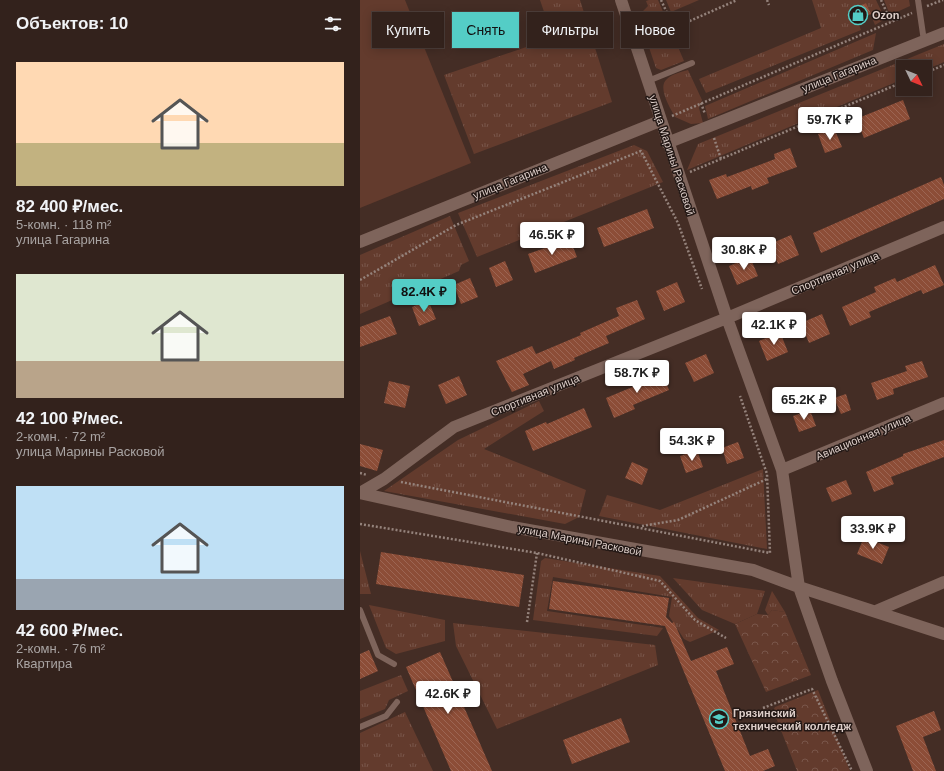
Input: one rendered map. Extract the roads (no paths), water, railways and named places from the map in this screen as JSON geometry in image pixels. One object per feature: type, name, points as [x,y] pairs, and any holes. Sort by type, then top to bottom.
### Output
[{"type":"street","name":"улица Марины Расковой","points":[[621,0],[667,143],[727,318],[782,470],[799,587],[832,681],[867,771]]},
{"type":"street","name":"улица Гагарина","points":[[667,143],[944,33]]},
{"type":"street","name":"улица Гагарина","points":[[360,242],[660,121]]},
{"type":"street","name":"Спортивная улица","points":[[360,493],[384,478],[454,427],[727,318],[944,228]]},
{"type":"street","name":"Авиационная улица","points":[[782,470],[944,403]]},
{"type":"street","name":"улица Марины Расковой","points":[[360,493],[512,527],[752,570],[799,587],[944,634]]},
{"type":"street","points":[[876,611],[944,582]]},
{"type":"lane","points":[[918,0],[924,41]]},
{"type":"lane","points":[[648,81],[692,63]]},
{"type":"lane","points":[[360,610],[378,655],[394,664]]},
{"type":"lane","points":[[360,727],[386,716],[397,702]]},
{"type":"place","name":"Ozon","points":[[858,15]]},
{"type":"place","name":"Грязинский технический колледж","points":[[719,719]]}]
